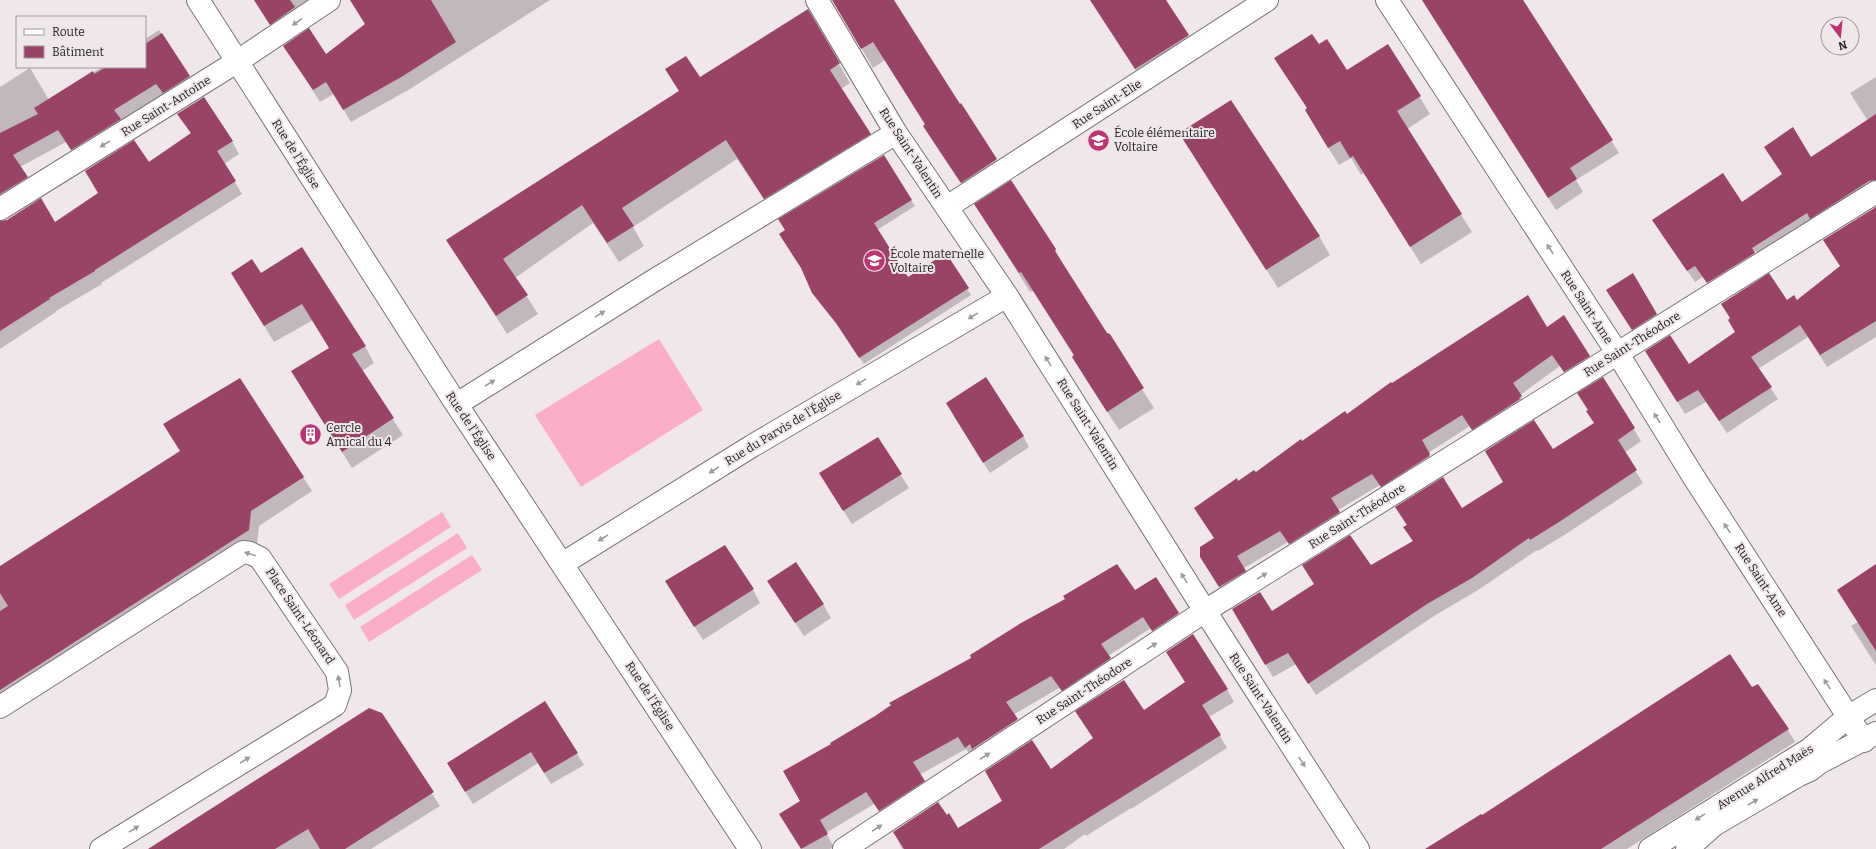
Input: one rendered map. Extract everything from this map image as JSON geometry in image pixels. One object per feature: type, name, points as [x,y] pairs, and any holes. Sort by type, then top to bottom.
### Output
[{"type":"street","name":"Rue de l'Église","points":[[198,0],[457,404],[750,849]]},
{"type":"street","name":"Rue Saint-Antoine","points":[[0,209],[238,61],[329,0]]},
{"type":"street","name":"Rue Saint-Valentin","points":[[817,0],[896,133],[1007,296],[1205,611],[1358,849]]},
{"type":"street","name":"Rue Saint-Elie","points":[[947,207],[1267,0]]},
{"type":"street","name":"Rue Saint-Ame","points":[[1387,0],[1618,354],[1693,476],[1848,717],[1870,737]]},
{"type":"street","points":[[457,404],[652,281],[896,133]]},
{"type":"street","name":"Rue Saint-Théodore","points":[[844,849],[1205,611],[1876,192]]},
{"type":"street","name":"Rue du Parvis de l'Église","points":[[562,564],[752,446],[1007,296]]},
{"type":"street","name":"Place Saint-Léonard","points":[[0,707],[244,552],[260,558],[337,672],[340,690],[335,705],[101,849]]},
{"type":"street","name":"Avenue Alfred Maës","points":[[1650,849],[1810,749],[1848,717],[1876,700]]},
{"type":"street","name":"Avenue Alfred Maës","points":[[1687,849],[1714,825],[1810,770],[1819,763],[1870,737]]},
{"type":"shaded area","points":[[659,339],[703,410],[581,487],[535,415]]},
{"type":"shaded area","points":[[442,512],[451,527],[339,599],[329,584]]},
{"type":"shaded area","points":[[458,533],[467,548],[354,620],[345,605]]},
{"type":"shaded area","points":[[472,555],[482,570],[369,642],[360,627]]},
{"type":"building","points":[[254,0],[290,0],[295,7],[270,25]]},
{"type":"building","points":[[350,0],[431,0],[456,42],[403,76],[343,110],[326,82],[313,90],[283,46],[309,28],[326,54],[365,24]]},
{"type":"building","points":[[832,0],[894,0],[997,159],[961,183],[923,126],[925,124],[873,42],[861,49]]},
{"type":"building","points":[[1090,0],[1166,0],[1189,35],[1135,69]]},
{"type":"building","points":[[1422,0],[1523,0],[1613,140],[1570,168],[1577,179],[1548,198]]},
{"type":"building","points":[[808,9],[840,63],[830,70],[871,134],[764,199],[726,140],[622,208],[634,226],[607,243],[582,205],[503,259],[528,295],[496,316],[446,240],[679,91],[665,69],[686,56],[700,77]]},
{"type":"building","points":[[162,33],[190,76],[163,93],[156,84],[114,110],[121,119],[71,150],[58,130],[13,155],[28,177],[0,194],[0,133],[38,114],[34,108],[93,71],[94,74],[104,68],[146,68],[146,43]]},
{"type":"building","points":[[1312,34],[1319,44],[1327,39],[1347,70],[1388,44],[1421,96],[1397,111],[1462,214],[1410,247],[1353,156],[1350,158],[1340,141],[1328,148],[1305,110],[1307,108],[1274,58]]},
{"type":"building","points":[[204,97],[233,141],[217,151],[236,181],[95,271],[49,298],[50,299],[0,331],[0,221],[7,220],[41,198],[55,222],[98,193],[85,171],[134,140],[149,162],[191,133],[177,114]]},
{"type":"building","points":[[1231,100],[1320,236],[1266,270],[1179,133]]},
{"type":"building","points":[[1876,114],[1876,180],[1869,181],[1810,219],[1807,213],[1752,248],[1755,253],[1707,283],[1695,266],[1687,271],[1652,220],[1723,173],[1742,202],[1782,174],[1764,147],[1793,127],[1811,157]]},
{"type":"building","name":"École maternelle Voltaire","points":[[884,155],[912,200],[874,223],[908,277],[946,253],[969,288],[859,358],[836,323],[812,293],[801,268],[779,234],[785,230],[778,219]]},
{"type":"building","points":[[1011,180],[1056,249],[1055,251],[1107,333],[1110,334],[1144,388],[1107,412],[1072,357],[1074,355],[1021,272],[1019,273],[974,204]]},
{"type":"building","points":[[1876,207],[1876,321],[1820,355],[1800,325],[1751,357],[1772,387],[1719,421],[1698,390],[1677,402],[1645,351],[1670,335],[1689,364],[1735,332],[1728,320],[1730,318],[1721,304],[1769,273],[1787,300],[1794,295],[1797,300],[1840,266],[1823,240]]},
{"type":"building","points":[[302,247],[366,346],[352,354],[394,418],[342,452],[291,371],[329,348],[302,304],[264,326],[231,273],[252,259],[261,273]]},
{"type":"building","points":[[1633,273],[1657,314],[1632,330],[1606,290]]},
{"type":"building","points":[[1528,295],[1547,327],[1564,315],[1590,356],[1564,372],[1552,355],[1513,383],[1522,396],[1519,398],[1520,399],[1472,430],[1462,415],[1422,440],[1430,454],[1429,456],[1381,487],[1372,474],[1331,498],[1340,512],[1289,544],[1280,531],[1237,556],[1246,571],[1219,587],[1200,557],[1200,547],[1214,538],[1194,508],[1237,478],[1238,481],[1254,470],[1256,472],[1301,439],[1302,441],[1345,411],[1347,414],[1391,382],[1392,383]]},
{"type":"building","points":[[986,377],[1024,436],[983,463],[946,403]]},
{"type":"building","points":[[1603,377],[1635,428],[1618,440],[1637,470],[1559,522],[1530,540],[1529,538],[1472,578],[1427,604],[1308,684],[1288,653],[1265,665],[1232,609],[1260,592],[1272,611],[1314,584],[1302,565],[1350,535],[1371,565],[1413,541],[1403,527],[1407,525],[1395,507],[1443,477],[1462,508],[1503,482],[1485,451],[1534,420],[1553,449],[1594,423],[1577,393]]},
{"type":"building","points":[[240,378],[304,477],[251,511],[249,530],[0,690],[0,611],[8,606],[0,593],[0,566],[180,451],[163,424]]},
{"type":"building","points":[[878,437],[902,474],[843,511],[819,473]]},
{"type":"building","points":[[725,545],[754,589],[694,627],[665,581]]},
{"type":"building","points":[[796,562],[824,604],[795,623],[767,581]]},
{"type":"building","points":[[1117,564],[1135,590],[1156,577],[1179,613],[1152,631],[1143,617],[1101,644],[1111,658],[1062,691],[1051,676],[1006,702],[1018,719],[972,749],[970,744],[965,748],[958,737],[913,762],[925,781],[879,811],[866,792],[820,820],[828,834],[801,849],[779,814],[800,801],[783,771],[831,744],[830,743],[875,716],[891,705],[889,703],[971,658],[970,655],[1021,623],[1065,599],[1063,596]]},
{"type":"building","points":[[1876,564],[1876,651],[1837,590]]},
{"type":"building","points":[[1193,634],[1228,689],[1202,705],[1221,735],[1039,849],[904,849],[893,832],[938,802],[947,815],[949,813],[958,828],[1002,801],[985,771],[1032,740],[1051,769],[1093,738],[1075,711],[1124,680],[1144,710],[1185,682],[1166,652]]},
{"type":"building","points":[[1730,654],[1752,687],[1758,684],[1789,729],[1601,849],[1425,849],[1481,814],[1482,815]]},
{"type":"building","points":[[545,701],[578,753],[544,773],[531,752],[465,792],[447,763]]},
{"type":"building","points":[[369,708],[382,713],[434,792],[345,849],[320,849],[308,829],[275,849],[148,849]]},
{"type":"place","name":"École élémentaire Voltaire","points":[[1098,140]]},
{"type":"place","name":"École maternelle Voltaire","points":[[874,261]]},
{"type":"place","name":"Cercle Amical du 4","points":[[311,435]]}]
